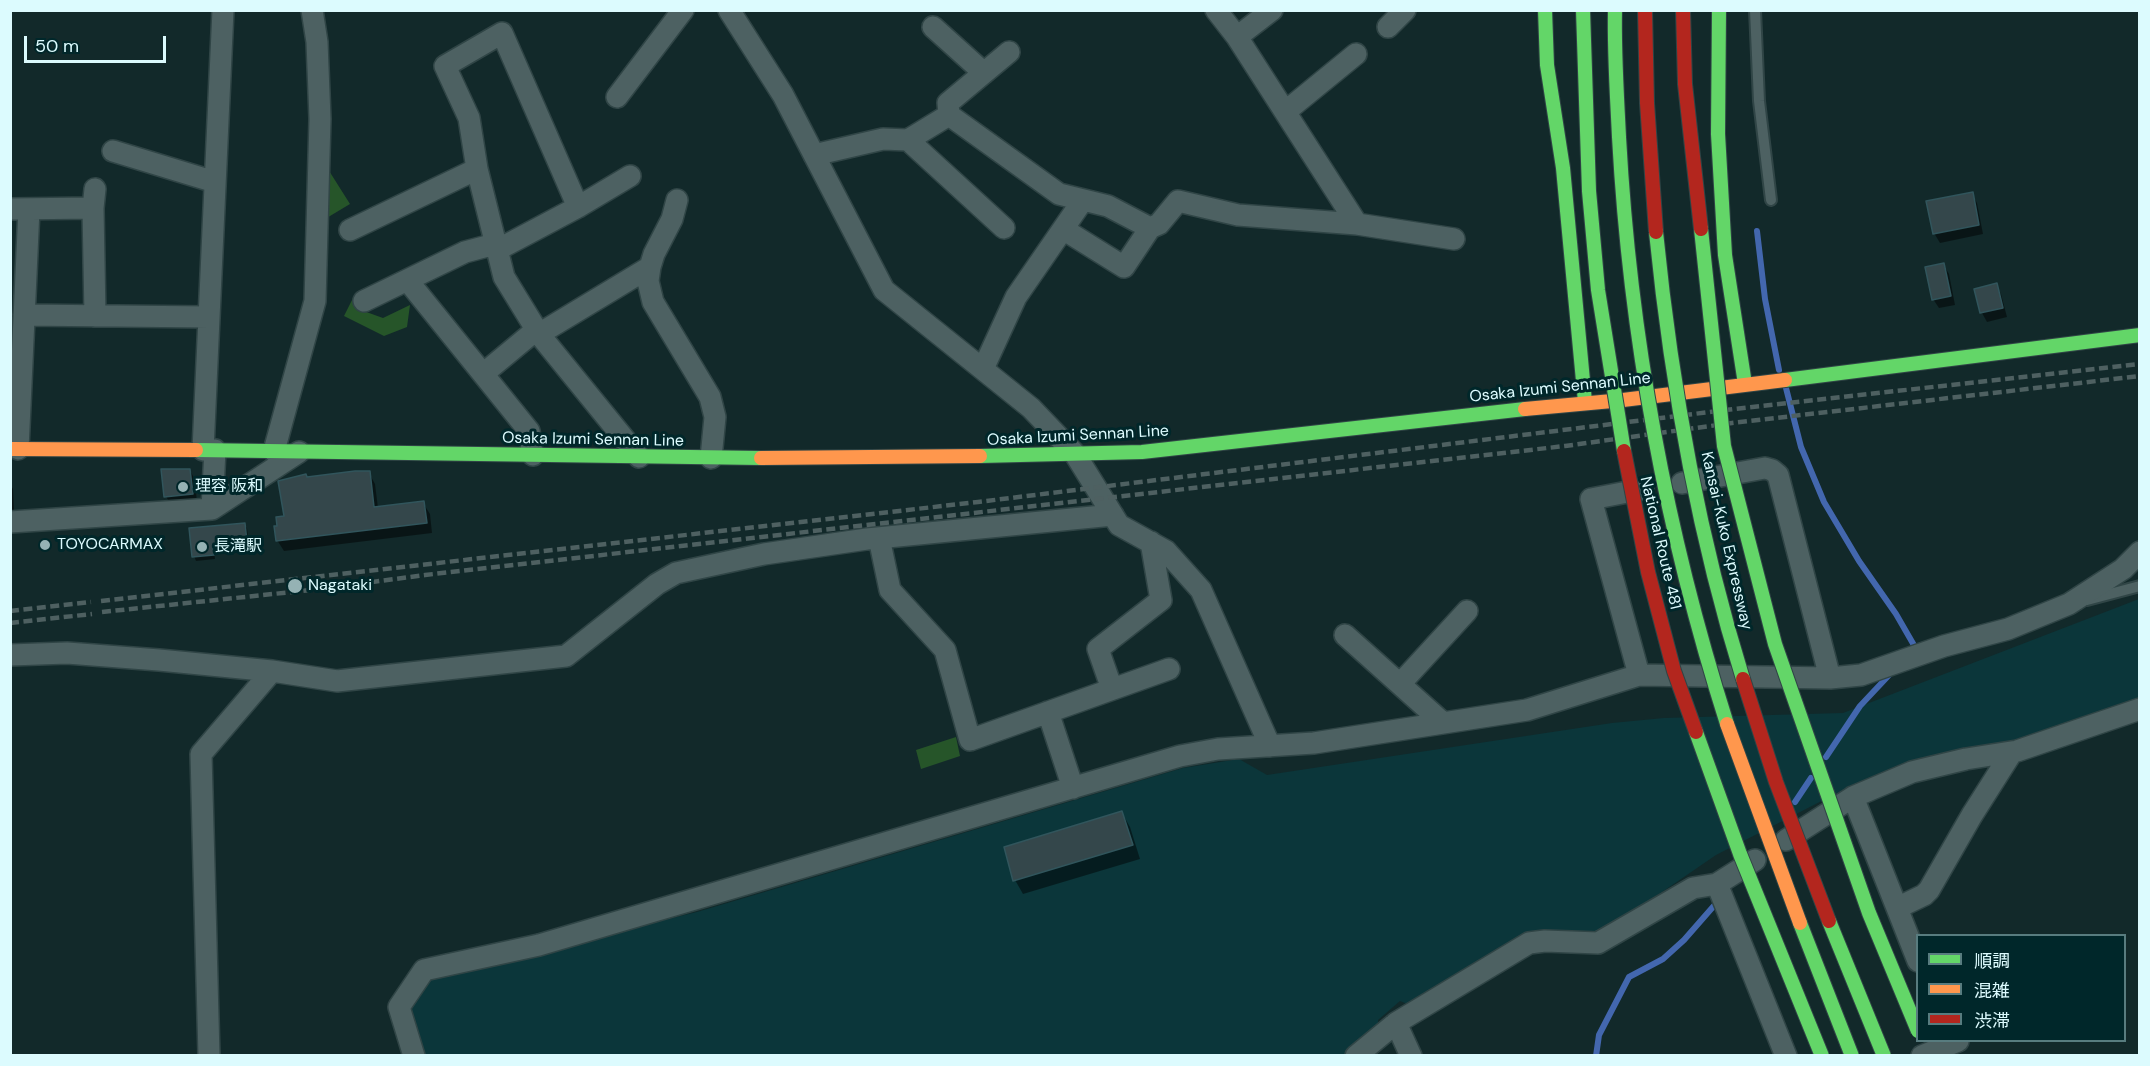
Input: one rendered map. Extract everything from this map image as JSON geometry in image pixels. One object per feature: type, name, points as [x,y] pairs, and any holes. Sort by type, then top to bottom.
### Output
[{"type":"main road","points":[[1545,10],[1547,65],[1563,168],[1585,402]]},
{"type":"main road","name":"National Route 481","points":[[1583,10],[1589,191],[1598,290],[1616,408],[1648,572],[1674,671],[1740,854],[1822,1056]]},
{"type":"main road","points":[[1615,10],[1621,191],[1638,342],[1660,474],[1704,649],[1731,734],[1768,840],[1852,1056]]},
{"type":"main road","name":"Kansai-Kuko Expressway","points":[[1645,10],[1647,131],[1657,254],[1674,382],[1716,583],[1762,740],[1803,857],[1884,1056]]},
{"type":"main road","points":[[1683,10],[1685,84],[1724,446],[1775,644],[1869,913],[1916,1029]]},
{"type":"main road","points":[[1719,10],[1718,134],[1725,255],[1744,384]]},
{"type":"main road","name":"Osaka Izumi Sennan Line","points":[[14,449],[711,458],[1142,452],[1452,416],[1623,400],[2139,335]]},
{"type":"main road","points":[[1921,1042],[1928,1056]]},
{"type":"street","points":[[212,510],[208,317],[223,10]]},
{"type":"street","points":[[274,451],[315,301],[320,119],[312,10]]},
{"type":"street","points":[[617,97],[683,10]]},
{"type":"street","points":[[729,10],[783,95],[884,290],[1031,408],[1075,454],[1119,525],[1166,551],[1202,590],[1270,746]]},
{"type":"street","points":[[1216,10],[1237,37],[1357,224]]},
{"type":"street","points":[[1237,37],[1272,10]]},
{"type":"street","points":[[1388,27],[1406,10]]},
{"type":"street","points":[[933,27],[984,73]]},
{"type":"street","points":[[578,207],[502,33],[445,66],[468,118],[477,169],[504,277],[537,332],[639,457]]},
{"type":"street","points":[[1009,52],[948,103],[949,115],[1059,194],[1108,206],[1149,228]]},
{"type":"street","points":[[1285,112],[1356,54]]},
{"type":"street","points":[[814,154],[883,139],[908,140],[949,115]]},
{"type":"street","points":[[908,140],[1004,228]]},
{"type":"street","points":[[113,151],[215,182]]},
{"type":"street","points":[[350,230],[477,169]]},
{"type":"street","points":[[364,301],[465,252],[496,247],[578,207],[630,176]]},
{"type":"street","points":[[14,449],[24,315],[20,209],[94,199],[95,316]]},
{"type":"street","points":[[677,200],[672,219],[654,254],[648,281],[653,302],[710,397],[715,417],[711,458]]},
{"type":"street","points":[[983,369],[1016,297],[1083,200]]},
{"type":"street","points":[[1063,230],[1124,267],[1149,228],[1159,224],[1178,201],[1238,215],[1357,224],[1455,239]]},
{"type":"street","points":[[483,374],[537,332],[650,267]]},
{"type":"street","points":[[408,280],[529,431],[533,455]]},
{"type":"street","points":[[24,315],[208,317]]},
{"type":"street","points":[[10,522],[212,510],[299,452]]},
{"type":"street","points":[[1639,675],[1591,499],[1765,468],[1772,470],[1778,476],[1830,678]]},
{"type":"street","points":[[10,655],[67,653],[272,671],[337,681],[566,656],[657,584],[676,573],[764,554],[879,538],[1113,515]]},
{"type":"street","points":[[879,538],[890,590],[945,650],[970,740],[1169,669]]},
{"type":"street","points":[[1112,689],[1098,649],[1161,600],[1151,542]]},
{"type":"street","points":[[414,1056],[399,1006],[424,970],[539,945],[1180,756],[1218,749],[1314,743],[1527,710],[1639,675],[1830,678],[1861,675],[1944,646],[2008,629],[2069,603],[2123,568],[2139,552]]},
{"type":"street","points":[[1400,684],[1467,611]]},
{"type":"street","points":[[1345,635],[1442,722]]},
{"type":"street","points":[[208,1056],[201,754],[272,671]]},
{"type":"street","points":[[1356,1056],[1396,1023],[1529,943],[1545,940],[1598,943],[1693,888],[1717,884],[1853,797],[1912,772],[1966,759],[2012,752],[2139,709]]},
{"type":"street","points":[[1048,712],[1073,788]]},
{"type":"street","points":[[1897,908],[1924,895],[1929,890],[1977,806],[2012,752]]},
{"type":"street","points":[[1853,797],[1916,958]]},
{"type":"street","points":[[1717,884],[1786,1056]]},
{"type":"street","points":[[1396,1023],[1411,1056]]},
{"type":"street","points":[[1922,1056],[1955,1042]]},
{"type":"street","points":[[1957,1042],[1964,1056]]},
{"type":"lane","points":[[1755,10],[1759,101],[1771,200]]},
{"type":"lane","points":[[2069,603],[2139,586]]},
{"type":"shaded area","points":[[2139,599],[2139,698],[2012,743],[1914,762],[1847,788],[1716,855],[1598,936],[1528,932],[1410,1005],[1400,1001],[1378,1020],[1378,1031],[1346,1055],[425,1055],[410,1008],[430,977],[697,912],[1183,768],[1239,759],[1267,775],[1612,723],[1664,718],[1843,713]]},
{"type":"green space","points":[[326,166],[350,204],[325,219]]},
{"type":"green space","points":[[353,298],[358,309],[383,318],[410,305],[407,327],[384,336],[344,316]]},
{"type":"green space","points":[[956,737],[960,756],[921,769],[916,750]]},
{"type":"building","points":[[1973,192],[1979,225],[1933,234],[1926,201]]},
{"type":"building","points":[[1944,263],[1951,296],[1932,300],[1925,267]]},
{"type":"building","points":[[1997,283],[2003,308],[1980,313],[1974,289]]},
{"type":"building","points":[[161,469],[190,469],[193,494],[164,497]]},
{"type":"building","points":[[370,471],[374,507],[424,501],[427,523],[276,541],[274,526],[277,526],[276,517],[284,516],[278,481],[306,474],[307,477]]},
{"type":"building","name":"長滝駅","points":[[245,523],[247,542],[213,546],[214,555],[192,557],[189,528]]},
{"type":"building","points":[[1122,811],[1133,845],[1013,881],[1004,847]]},
{"type":"waterway","points":[[1757,231],[1765,299],[1779,370]]},
{"type":"waterway","points":[[1786,388],[1801,447],[1824,502],[1859,561],[1896,614],[1915,647],[1912,650]]},
{"type":"waterway","points":[[1826,757],[1860,706],[1891,673]]},
{"type":"waterway","points":[[1795,802],[1811,778]]},
{"type":"waterway","points":[[1596,1056],[1599,1035],[1629,977],[1663,959],[1684,940],[1719,900]]},
{"type":"railway","points":[[101,601],[978,502],[1734,409],[2140,364]]},
{"type":"railway","points":[[102,612],[1565,446],[1732,423],[2140,376]]},
{"type":"railway","points":[[10,611],[91,602]]},
{"type":"railway","points":[[10,623],[92,614]]},
{"type":"traffic: fast","points":[[1545,10],[1547,65],[1563,168],[1585,402]]},
{"type":"traffic: fast","points":[[1583,10],[1589,191],[1598,290],[1624,451]]},
{"type":"traffic: fast","points":[[1615,10],[1624,212],[1642,361],[1654,434],[1686,580],[1727,724]]},
{"type":"traffic: fast","points":[[1719,10],[1718,134],[1725,255],[1745,384]]},
{"type":"traffic: fast","points":[[1701,229],[1724,446],[1775,644],[1869,913],[1916,1026]]},
{"type":"traffic: fast","points":[[1656,232],[1662,289],[1688,458],[1713,569],[1743,679]]},
{"type":"traffic: fast","points":[[1785,380],[2140,335]]},
{"type":"traffic: fast","points":[[980,456],[1142,452],[1525,409]]},
{"type":"traffic: fast","points":[[196,450],[761,458]]},
{"type":"traffic: fast","points":[[1696,732],[1740,854],[1822,1056]]},
{"type":"traffic: fast","points":[[1829,921],[1884,1056]]},
{"type":"traffic: fast","points":[[1800,923],[1852,1056]]},
{"type":"traffic: slow","points":[[1525,409],[1623,400],[1785,380]]},
{"type":"traffic: slow","points":[[10,449],[196,450]]},
{"type":"traffic: slow","points":[[761,458],[980,456]]},
{"type":"traffic: slow","points":[[1727,724],[1800,923]]},
{"type":"traffic: jam","points":[[1645,10],[1647,103],[1656,232]]},
{"type":"traffic: jam","points":[[1683,10],[1685,84],[1701,229]]},
{"type":"traffic: jam","points":[[1624,451],[1648,572],[1674,671],[1696,732]]},
{"type":"traffic: jam","points":[[1743,679],[1776,782],[1829,921]]},
{"type":"place","name":"理容 阪和","points":[[183,487]]},
{"type":"place","name":"TOYOCARMAX","points":[[45,545]]},
{"type":"place","name":"長滝駅","points":[[202,547]]},
{"type":"place","name":"Nagataki","points":[[295,586]]}]
